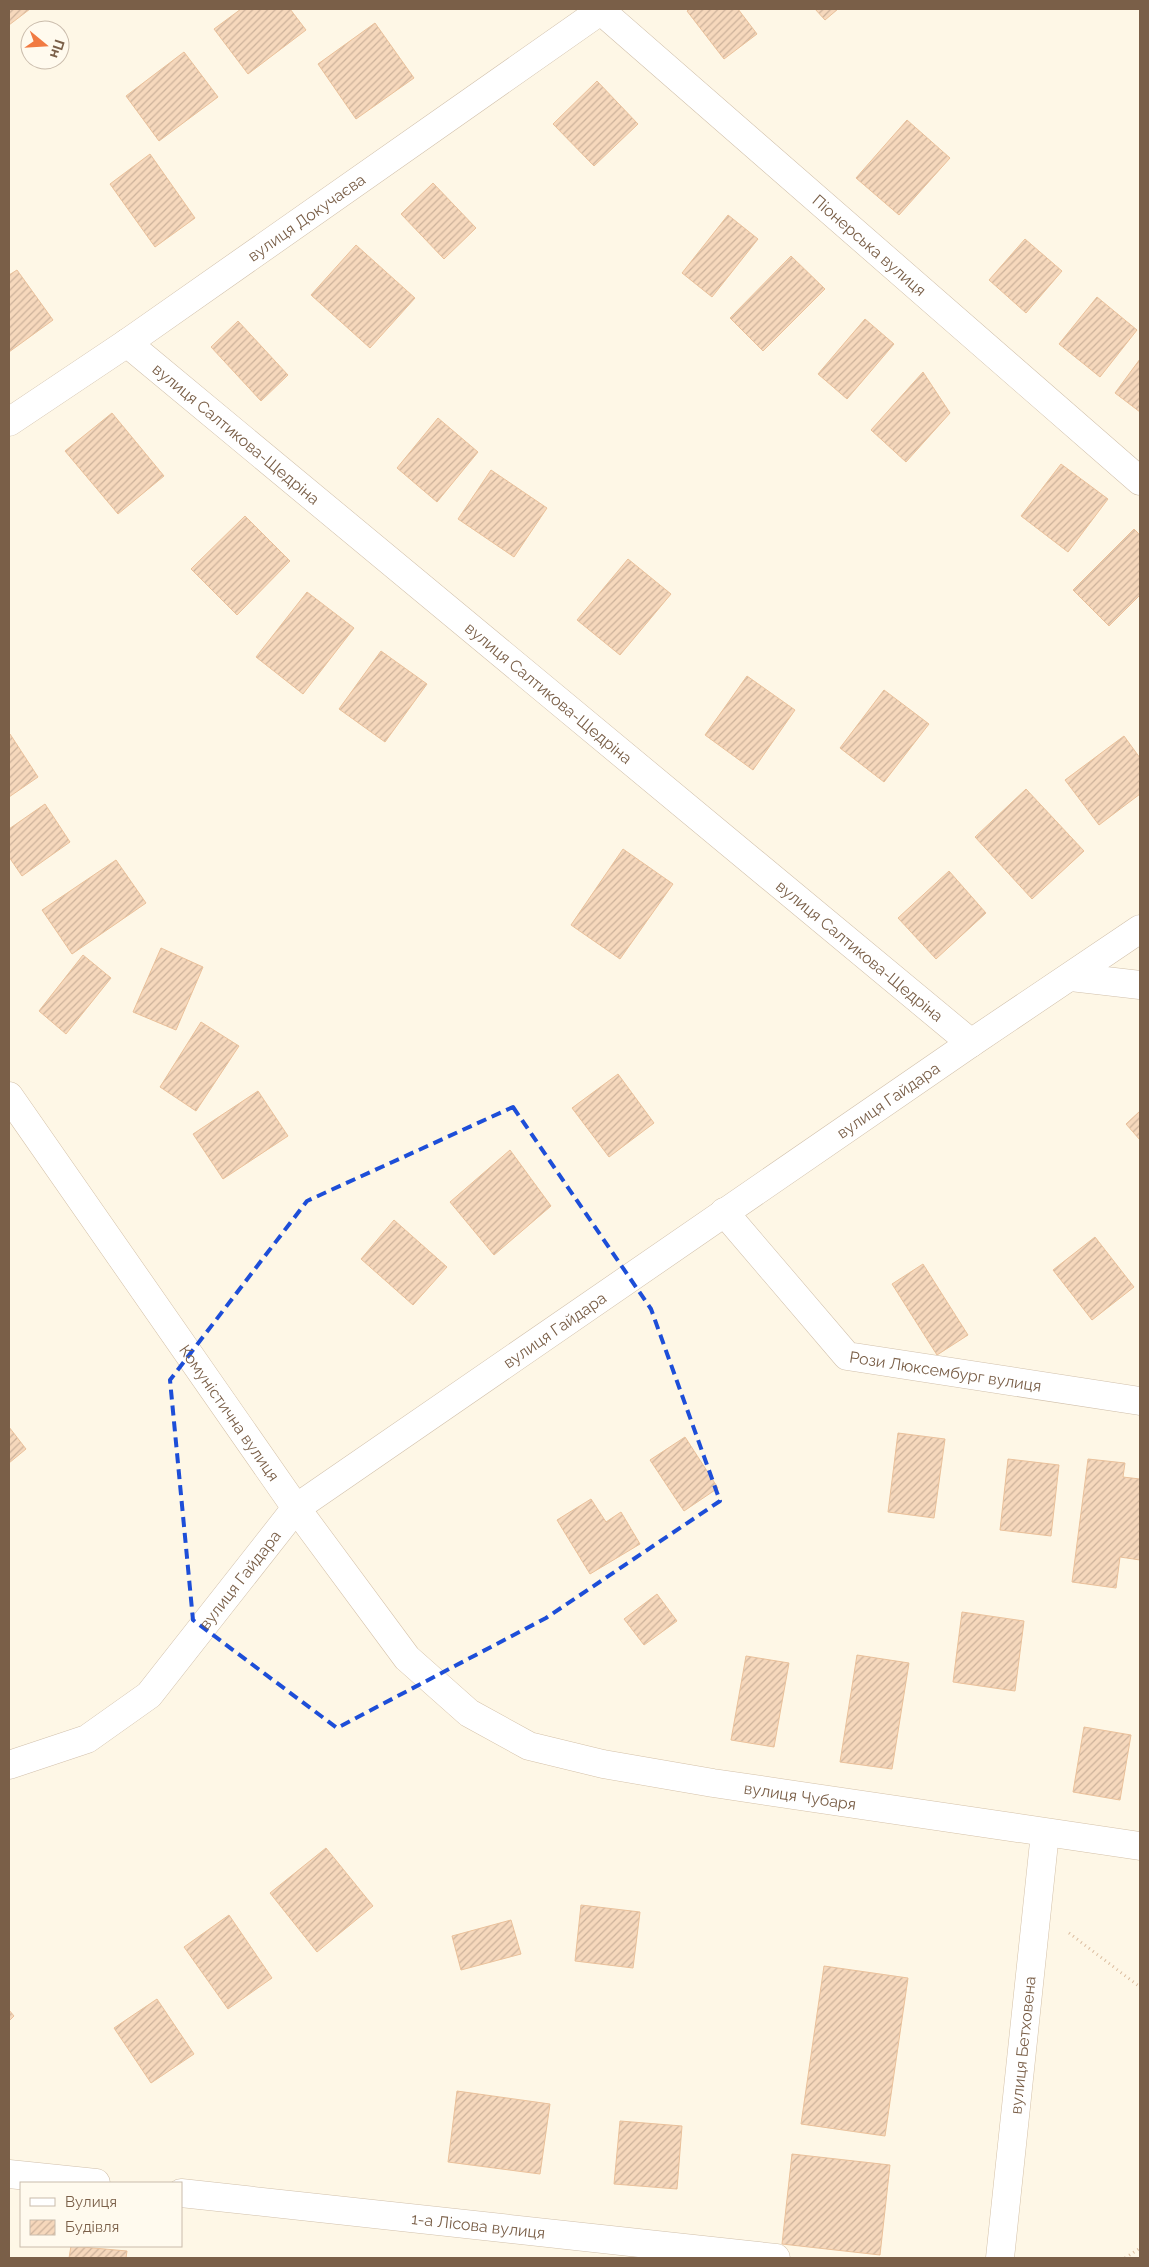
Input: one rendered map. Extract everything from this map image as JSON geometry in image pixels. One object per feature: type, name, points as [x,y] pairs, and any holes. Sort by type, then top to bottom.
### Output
[{"type":"street","name":"вулиця Докучаєва","points":[[9,422],[127,343],[601,9]]},
{"type":"street","name":"Піонерська вулиця","points":[[601,9],[1140,481]]},
{"type":"street","name":"вулиця Салтикова-Щедріна","points":[[127,343],[971,1043]]},
{"type":"street","name":"вулиця Гайдара","points":[[9,1765],[87,1739],[149,1695],[296,1508],[724,1212],[1140,929]]},
{"type":"street","points":[[1071,977],[1140,985]]},
{"type":"street","name":"Комуністична вулиця","points":[[9,1096],[296,1508],[407,1658],[469,1713]]},
{"type":"street","name":"Рози Люксембург вулиця","points":[[724,1212],[847,1356],[1140,1401]]},
{"type":"street","name":"вулиця Чубаря","points":[[469,1713],[529,1746],[603,1764],[713,1783],[1140,1846]]},
{"type":"street","name":"вулиця Бетховена","points":[[1000,2258],[1045,1833]]},
{"type":"street","points":[[9,2174],[86,2182]]},
{"type":"street","name":"1-а Лісова вулиця","points":[[182,2193],[776,2258]]},
{"type":"path","points":[[1038,1909],[1140,1987]]},
{"type":"path","points":[[1124,2258],[1140,2248]]},
{"type":"highlighted area","points":[[513,1107],[651,1309],[720,1501],[546,1618],[337,1728],[193,1620],[170,1380],[307,1201]]},
{"type":"building","points":[[9,9],[30,9],[9,25]]},
{"type":"building","points":[[241,9],[290,9],[306,30],[248,74],[214,29]]},
{"type":"building","points":[[690,9],[738,9],[757,34],[724,59],[687,11]]},
{"type":"building","points":[[815,9],[838,9],[825,20]]},
{"type":"building","points":[[375,23],[414,78],[356,119],[318,64]]},
{"type":"building","points":[[184,52],[218,97],[159,141],[126,96]]},
{"type":"building","points":[[597,81],[638,124],[594,166],[553,124]]},
{"type":"building","points":[[907,120],[950,158],[899,215],[856,178]]},
{"type":"building","points":[[150,154],[195,218],[155,247],[110,184]]},
{"type":"building","points":[[433,183],[476,228],[444,259],[401,214]]},
{"type":"building","points":[[728,215],[758,239],[712,297],[682,273]]},
{"type":"building","points":[[1025,239],[1062,271],[1026,313],[989,280]]},
{"type":"building","points":[[356,245],[415,298],[370,348],[311,295]]},
{"type":"building","points":[[791,256],[825,289],[763,351],[730,318]]},
{"type":"building","points":[[17,270],[53,320],[9,352],[9,275]]},
{"type":"building","points":[[1097,297],[1137,330],[1100,377],[1059,344]]},
{"type":"building","points":[[865,319],[894,344],[847,399],[818,374]]},
{"type":"building","points":[[238,321],[288,375],[261,401],[211,347]]},
{"type":"building","points":[[1140,359],[1140,412],[1115,393]]},
{"type":"building","points":[[923,372],[950,413],[906,462],[871,430]]},
{"type":"building","points":[[112,413],[164,476],[118,514],[65,451]]},
{"type":"building","points":[[438,418],[478,452],[437,502],[397,468]]},
{"type":"building","points":[[1061,464],[1108,499],[1068,552],[1021,516]]},
{"type":"building","points":[[491,470],[547,508],[514,557],[458,519]]},
{"type":"building","points":[[245,516],[290,561],[237,615],[191,569]]},
{"type":"building","points":[[1134,529],[1140,535],[1140,595],[1109,626],[1073,590]]},
{"type":"building","points":[[628,559],[671,594],[620,655],[577,620]]},
{"type":"building","points":[[307,592],[354,628],[303,694],[256,657]]},
{"type":"building","points":[[381,651],[427,684],[385,742],[339,709]]},
{"type":"building","points":[[747,676],[795,710],[753,770],[705,735]]},
{"type":"building","points":[[884,690],[929,724],[884,782],[840,748]]},
{"type":"building","points":[[9,735],[38,777],[9,797]]},
{"type":"building","points":[[1124,736],[1140,758],[1140,794],[1099,825],[1065,780]]},
{"type":"building","points":[[1026,789],[1084,851],[1032,899],[975,837]]},
{"type":"building","points":[[45,804],[70,842],[22,876],[9,857],[9,829]]},
{"type":"building","points":[[623,849],[673,884],[620,959],[571,925]]},
{"type":"building","points":[[116,860],[146,903],[72,954],[42,910]]},
{"type":"building","points":[[949,871],[986,913],[936,959],[898,918]]},
{"type":"building","points":[[161,948],[203,967],[176,1030],[133,1012]]},
{"type":"building","points":[[83,955],[111,978],[66,1034],[39,1011]]},
{"type":"building","points":[[201,1022],[239,1046],[196,1111],[160,1087]]},
{"type":"building","points":[[618,1074],[654,1123],[609,1157],[572,1108]]},
{"type":"building","points":[[258,1091],[288,1136],[223,1179],[193,1134]]},
{"type":"building","points":[[1140,1111],[1140,1140],[1126,1124]]},
{"type":"building","points":[[510,1150],[551,1206],[494,1255],[450,1202]]},
{"type":"building","points":[[394,1220],[447,1267],[413,1305],[361,1259]]},
{"type":"building","points":[[1095,1237],[1134,1287],[1092,1320],[1053,1270]]},
{"type":"building","points":[[923,1264],[968,1335],[937,1355],[892,1284]]},
{"type":"building","points":[[9,1427],[26,1449],[9,1463]]},
{"type":"building","points":[[898,1433],[945,1439],[934,1518],[888,1512]]},
{"type":"building","points":[[685,1437],[718,1488],[684,1511],[650,1460]]},
{"type":"building","points":[[1008,1459],[1059,1465],[1051,1536],[1000,1530]]},
{"type":"building","points":[[1088,1459],[1125,1463],[1123,1477],[1140,1479],[1140,1560],[1120,1557],[1116,1588],[1072,1582]]},
{"type":"building","points":[[591,1499],[606,1522],[621,1512],[640,1544],[590,1574],[557,1520]]},
{"type":"building","points":[[657,1594],[677,1621],[644,1645],[624,1619]]},
{"type":"building","points":[[962,1612],[1024,1621],[1015,1691],[953,1682]]},
{"type":"building","points":[[857,1655],[909,1663],[892,1769],[840,1762]]},
{"type":"building","points":[[746,1656],[789,1663],[774,1747],[731,1740]]},
{"type":"building","points":[[1084,1727],[1131,1735],[1120,1800],[1073,1792]]},
{"type":"building","points":[[326,1848],[373,1906],[317,1952],[270,1893]]},
{"type":"building","points":[[581,1905],[640,1912],[633,1968],[575,1961]]},
{"type":"building","points":[[229,1915],[272,1978],[228,2009],[184,1947]]},
{"type":"building","points":[[511,1920],[521,1954],[461,1970],[452,1936]]},
{"type":"building","points":[[824,1966],[908,1978],[885,2136],[801,2124]]},
{"type":"building","points":[[157,1999],[194,2054],[151,2083],[114,2028]]},
{"type":"building","points":[[9,2010],[14,2016],[9,2021]]},
{"type":"building","points":[[457,2091],[550,2104],[540,2174],[448,2162]]},
{"type":"building","points":[[620,2121],[682,2126],[677,2189],[614,2184]]},
{"type":"building","points":[[792,2154],[890,2165],[880,2255],[782,2244]]},
{"type":"building","points":[[71,2247],[127,2251],[126,2258],[69,2258]]}]
